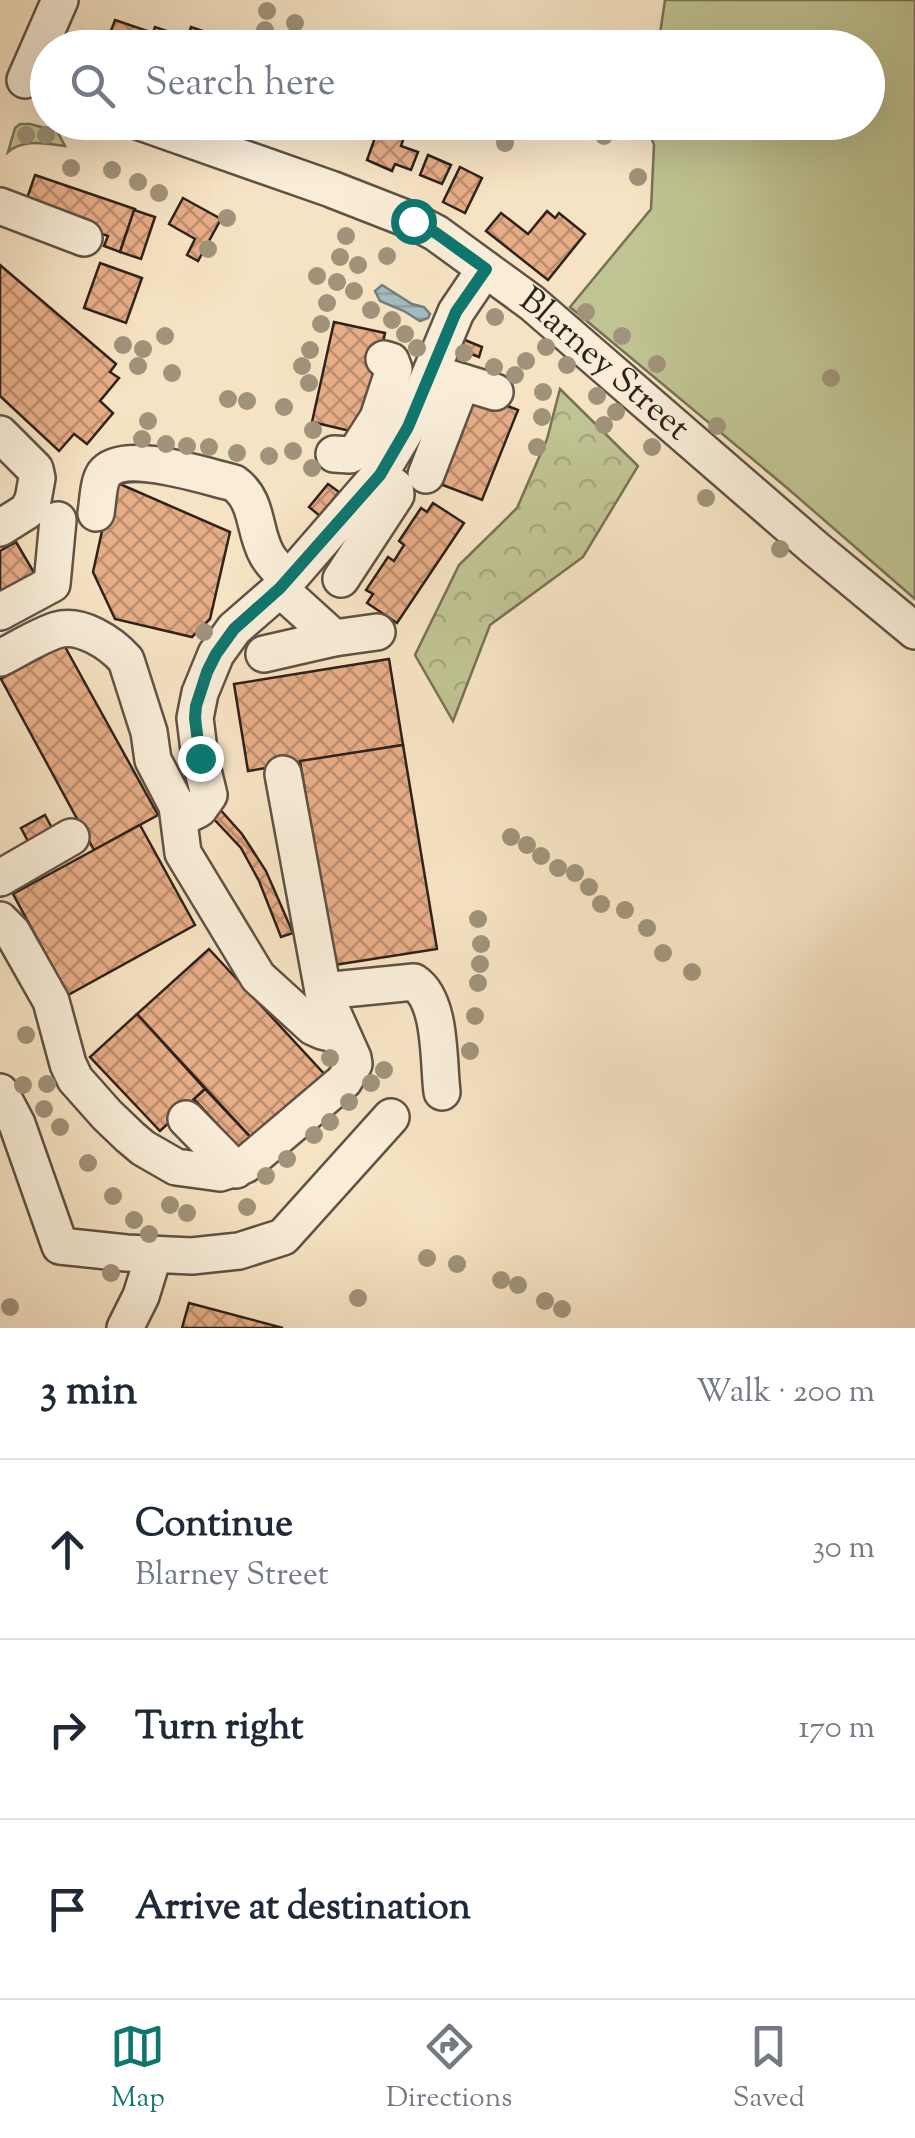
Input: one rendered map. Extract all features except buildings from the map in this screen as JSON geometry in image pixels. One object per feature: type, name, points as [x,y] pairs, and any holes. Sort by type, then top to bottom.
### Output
[{"type":"street","points":[[47,30],[60,0]]},
{"type":"street","name":"Blarney Street","points":[[192,140],[331,188],[436,233],[561,328],[915,632]]},
{"type":"street","points":[[0,206],[84,238]]},
{"type":"street","points":[[426,475],[463,382],[456,312],[486,269]]},
{"type":"street","points":[[0,658],[60,629],[87,632],[106,642],[126,660],[148,732],[152,760],[177,806],[192,813],[209,795],[195,718],[216,654],[234,629],[284,584],[380,475],[393,422],[394,369],[391,361],[384,359]]},
{"type":"street","points":[[334,454],[357,451],[393,422],[463,382]]},
{"type":"street","points":[[0,434],[35,470],[37,478],[27,511],[0,528]]},
{"type":"street","points":[[96,513],[102,476],[126,463],[150,464],[240,486],[253,509],[266,554],[284,584],[334,638]]},
{"type":"street","points":[[340,579],[396,495],[395,487],[380,475]]},
{"type":"street","points":[[0,612],[52,584],[58,520]]},
{"type":"street","points":[[264,654],[377,632]]},
{"type":"street","points":[[0,920],[12,932],[51,1001],[71,1073],[106,1115],[143,1148],[176,1166],[220,1173],[236,1170],[344,1081],[354,1064],[323,991],[283,774]]},
{"type":"street","points":[[177,806],[183,853],[258,977],[313,1027],[342,1036]]},
{"type":"street","points":[[0,878],[71,837]]},
{"type":"street","points":[[323,991],[414,982],[420,986],[433,1008],[442,1092]]},
{"type":"street","points":[[1,1097],[17,1124],[60,1246],[192,1256],[240,1251],[282,1237],[391,1117]]},
{"type":"street","points":[[186,1119],[236,1170]]},
{"type":"street","points":[[125,1328],[141,1296],[154,1254]]},
{"type":"green space","points":[[665,0],[915,0],[915,599],[570,307],[651,209],[652,140],[885,140],[885,30],[661,30]]},
{"type":"green space","points":[[30,124],[30,140],[62,140],[65,146],[28,143],[8,152],[15,128]]},
{"type":"green space","points":[[560,389],[638,466],[583,557],[490,625],[453,721],[415,655],[459,565],[517,508],[547,439]]},
{"type":"water","points":[[382,285],[424,307],[430,314],[428,318],[420,321],[380,301],[375,291]]},
{"type":"route","points":[[200,758],[196,706],[216,654],[234,629],[280,588],[380,475],[418,406],[456,312],[486,269],[413,221]]}]
